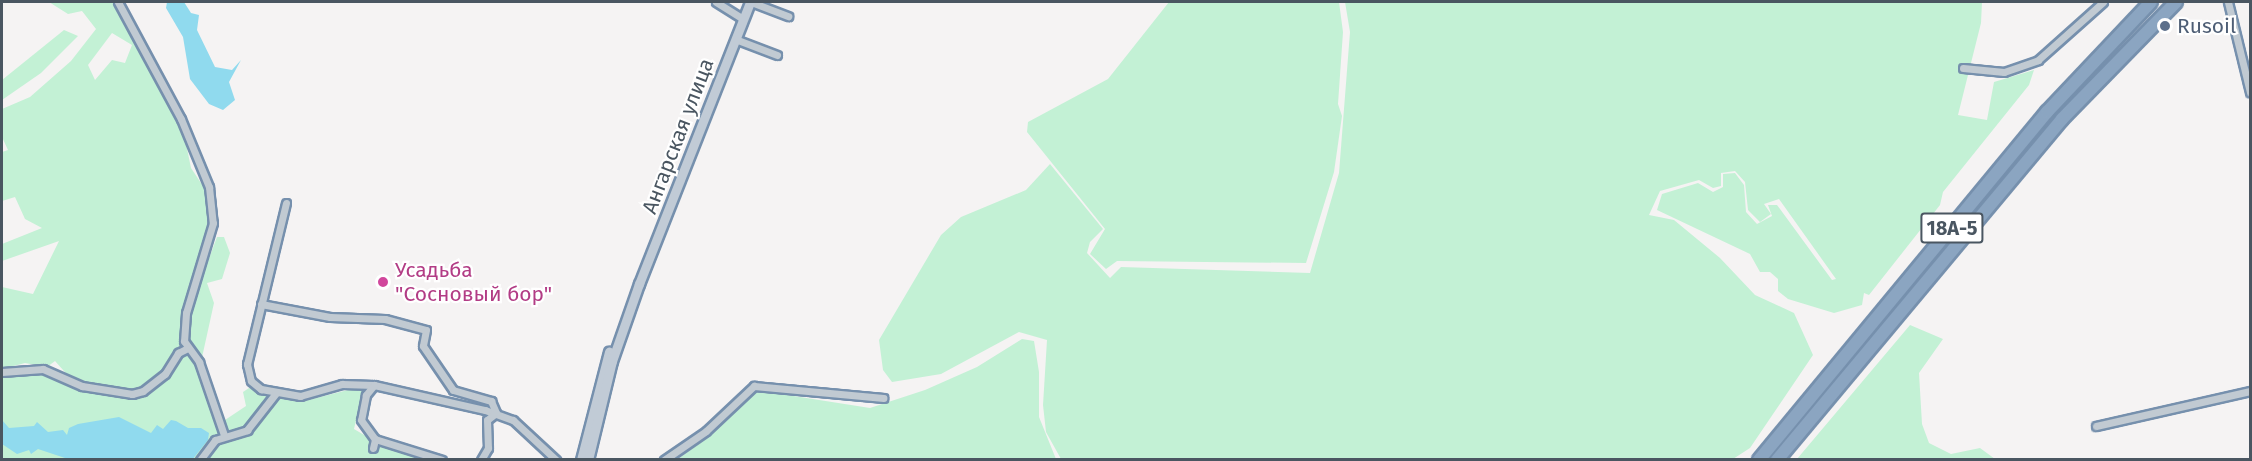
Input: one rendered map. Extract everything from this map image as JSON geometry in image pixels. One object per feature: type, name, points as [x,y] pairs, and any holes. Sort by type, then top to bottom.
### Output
[{"type":"highway","name":"18А-5","points":[[1759,459],[2047,112],[2151,2]]},
{"type":"highway","name":"18А-5","points":[[1777,459],[2062,119],[2176,2]]},
{"type":"main road","name":"Ангарская улица","points":[[581,459],[607,358],[639,284],[751,2]]},
{"type":"main road","name":"Ангарская улица","points":[[588,459],[612,361],[639,284]]},
{"type":"street","points":[[118,2],[198,156],[214,210],[208,243],[186,313],[186,349],[199,362],[224,435]]},
{"type":"street","points":[[716,2],[743,19]]},
{"type":"street","points":[[751,2],[789,16]]},
{"type":"street","points":[[1963,68],[2004,72],[2038,60],[2103,2]]},
{"type":"street","points":[[2228,2],[2250,92]]},
{"type":"street","points":[[735,39],[777,55]]},
{"type":"street","points":[[286,202],[247,363],[251,381],[276,393],[300,396],[342,384],[374,385],[496,413],[513,420],[556,459]]},
{"type":"street","points":[[261,304],[330,317],[385,319],[426,330],[423,346],[453,390],[491,401],[496,413]]},
{"type":"street","points":[[2,372],[43,369],[82,386],[132,394],[157,381],[178,353],[186,349]]},
{"type":"street","points":[[374,385],[366,395],[361,420],[375,439],[442,459]]},
{"type":"street","points":[[664,459],[706,431],[754,386],[883,398]]},
{"type":"street","points":[[2096,426],[2250,391]]},
{"type":"street","points":[[200,459],[224,435],[247,430],[276,393]]},
{"type":"street","points":[[481,459],[488,448],[487,420],[496,413]]},
{"type":"street","points":[[373,448],[375,439]]},
{"type":"green space","points":[[49,2],[114,2],[183,129],[191,168],[205,189],[213,223],[190,285],[181,344],[160,375],[144,387],[122,391],[72,380],[55,361],[47,367],[25,363],[2,369],[2,287],[33,294],[59,241],[2,261],[2,244],[42,228],[25,219],[15,197],[2,201],[2,152],[8,150],[2,137],[2,109],[30,97],[71,61],[96,29],[82,11],[68,14]],"holes":[[[112,33],[132,45],[125,63],[112,60],[95,80],[88,65]]]},
{"type":"green space","points":[[1169,2],[1339,2],[1343,32],[1338,104],[1342,116],[1334,172],[1306,263],[1117,261],[1106,269],[1090,254],[1105,229],[1027,132],[1028,122],[1108,79]]},
{"type":"green space","points":[[1345,2],[1982,2],[1981,23],[1958,115],[1987,120],[1994,82],[2034,70],[2029,85],[1943,192],[1940,205],[1869,295],[1864,293],[1862,305],[1834,313],[1788,299],[1778,291],[1778,279],[1770,272],[1760,272],[1750,254],[1657,210],[1662,194],[1698,183],[1713,192],[1723,187],[1723,174],[1735,173],[1744,185],[1746,212],[1757,224],[1772,216],[1768,205],[1777,205],[1832,280],[1836,279],[1779,199],[1764,204],[1771,214],[1760,222],[1748,210],[1745,182],[1735,171],[1721,173],[1721,186],[1713,188],[1699,180],[1660,191],[1649,215],[1674,220],[1720,258],[1755,295],[1794,313],[1813,355],[1750,448],[1733,459],[1061,459],[1046,432],[1043,405],[1047,340],[1019,332],[941,374],[892,382],[883,370],[879,340],[941,235],[961,217],[1026,190],[1050,164],[1103,229],[1090,242],[1087,253],[1110,278],[1121,267],[1310,273],[1339,173],[1350,32]]},
{"type":"green space","points":[[64,30],[78,36],[41,73],[2,100],[2,80]]},
{"type":"green space","points":[[217,237],[224,237],[230,253],[222,279],[207,283],[214,303],[199,371],[219,424],[246,406],[243,392],[249,388],[278,397],[308,400],[364,386],[354,429],[376,442],[437,459],[2,459],[2,375],[32,371],[81,387],[138,397],[167,377],[184,350],[194,298]]},
{"type":"green space","points":[[1910,325],[1943,339],[1919,373],[1922,424],[1929,443],[1951,454],[1980,448],[1995,459],[1797,459]]},
{"type":"green space","points":[[1022,339],[1034,341],[1039,372],[1039,417],[1056,459],[678,459],[711,435],[755,390],[870,408],[925,390],[977,367]]},
{"type":"water","points":[[167,2],[184,2],[191,13],[199,15],[197,30],[215,67],[232,70],[241,60],[229,82],[235,100],[223,110],[209,104],[190,79],[183,37],[166,8]]},
{"type":"water","points":[[119,417],[151,433],[157,425],[163,429],[171,420],[176,421],[188,428],[201,428],[209,433],[208,440],[192,460],[68,459],[38,449],[31,454],[29,450],[17,454],[2,444],[2,420],[9,428],[34,426],[37,422],[48,432],[63,430],[67,435],[69,428],[78,424]]},
{"type":"place","name":"Rusoil","points":[[2165,26]]},
{"type":"place","name":"Усадьба \"Сосновый бор\"","points":[[383,282]]}]
